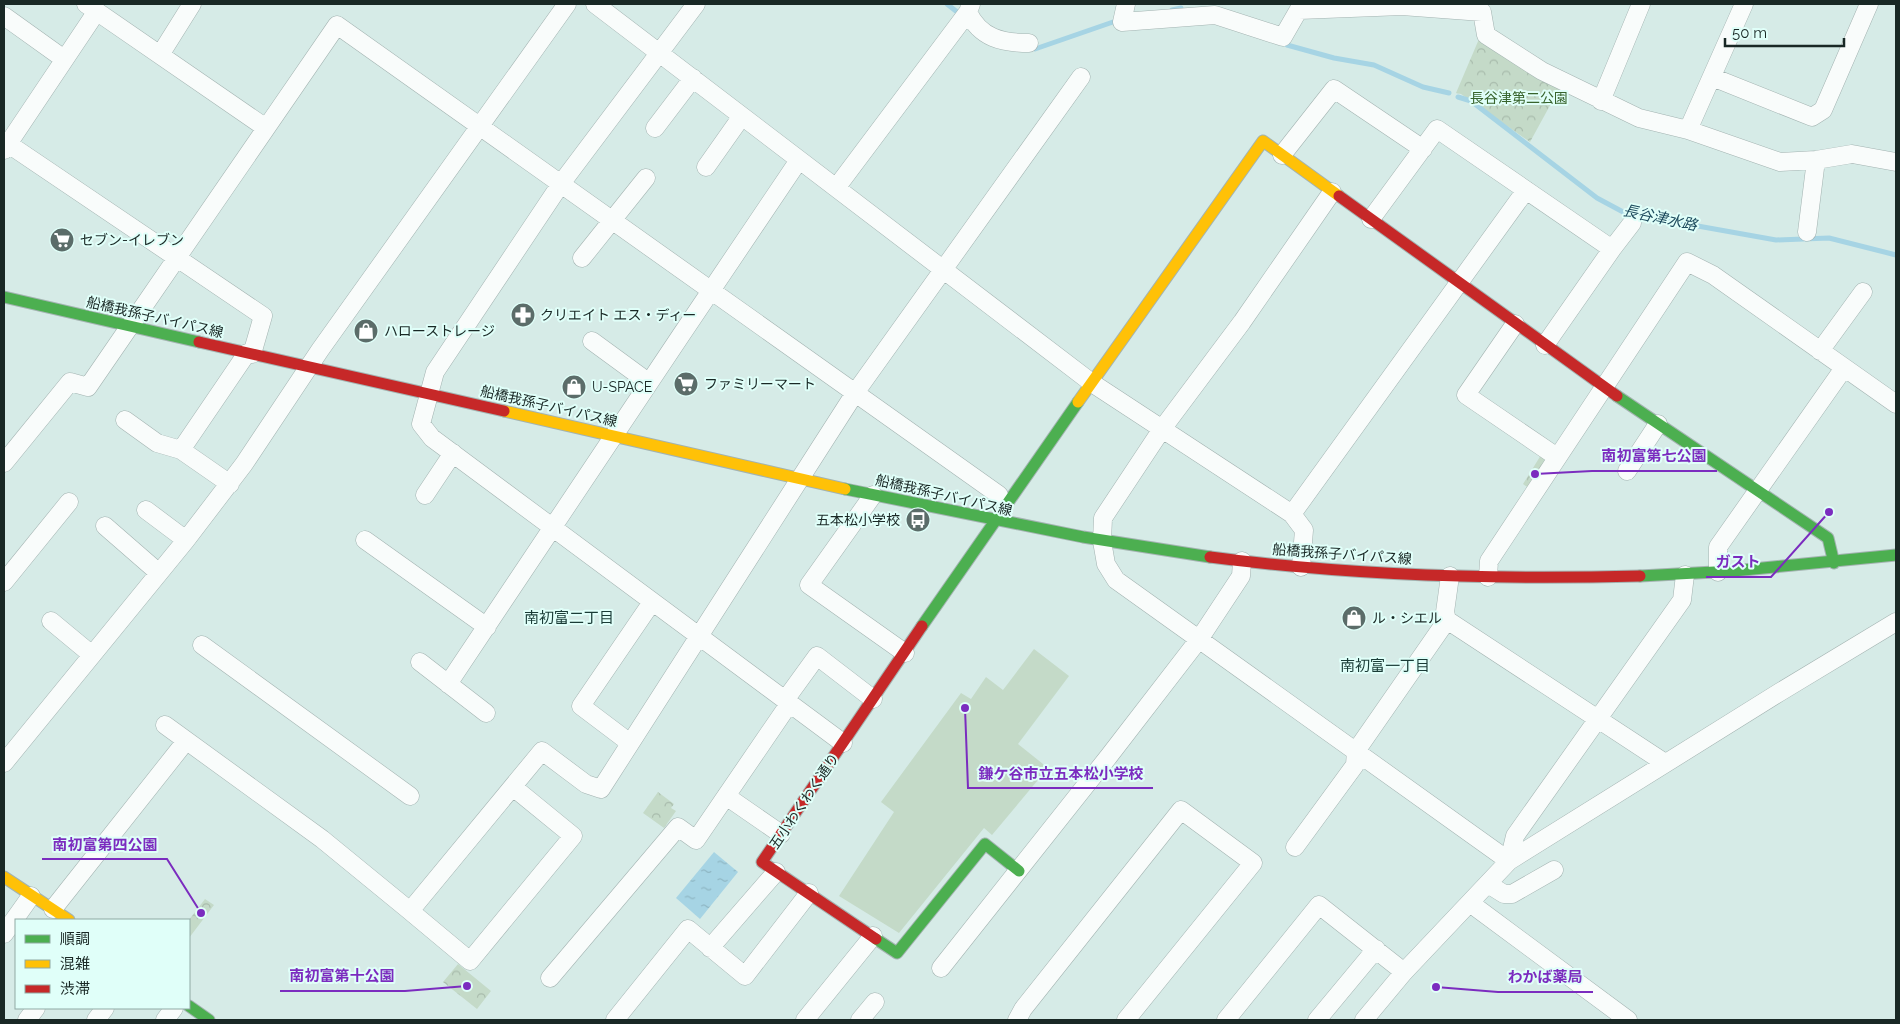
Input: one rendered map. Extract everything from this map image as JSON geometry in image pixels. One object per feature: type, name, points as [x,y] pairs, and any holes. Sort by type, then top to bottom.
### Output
[{"type":"street","points":[[160,55],[192,4]]},
{"type":"street","points":[[4,763],[230,484],[308,368],[567,4]]},
{"type":"street","points":[[596,4],[1092,383],[1292,514],[1304,530],[1301,567]]},
{"type":"street","points":[[696,4],[560,185],[435,372],[421,424],[432,438],[843,743]]},
{"type":"street","points":[[1126,4],[1122,22],[1215,15],[1283,37],[1300,7],[1394,5],[1482,12],[1486,36],[1542,71],[1600,101],[1639,118],[1688,130],[1780,162],[1816,160],[1852,154],[1896,162]]},
{"type":"street","points":[[1600,101],[1642,4]]},
{"type":"street","points":[[1688,130],[1744,4]]},
{"type":"street","points":[[1712,77],[1812,116],[1823,110],[1869,4]]},
{"type":"street","points":[[181,450],[249,354],[263,316],[5,145],[64,59],[91,7],[266,128]]},
{"type":"street","points":[[970,8],[974,24],[992,37],[1006,43],[1029,42]]},
{"type":"street","points":[[836,188],[970,8]]},
{"type":"street","points":[[4,16],[64,59]]},
{"type":"street","points":[[4,463],[70,382],[88,387],[337,25],[478,127],[999,495]]},
{"type":"street","points":[[410,911],[542,752],[586,784],[601,789],[855,393],[1081,77]]},
{"type":"street","points":[[655,128],[693,78]]},
{"type":"street","points":[[1423,149],[1334,89],[1282,156],[1371,218],[1544,345],[1757,492],[1828,538],[1834,563]]},
{"type":"street","points":[[706,167],[742,116]]},
{"type":"street","points":[[1371,218],[1438,129],[1612,249]]},
{"type":"street","name":"五小わくわく通り","points":[[710,948],[776,872],[762,862],[994,522],[1263,141],[1282,156]]},
{"type":"street","points":[[448,684],[554,529],[648,382],[799,160]]},
{"type":"street","points":[[1807,232],[1816,160]]},
{"type":"street","points":[[582,258],[646,178]]},
{"type":"street","points":[[1292,514],[1526,190]]},
{"type":"street","points":[[1332,192],[1242,322],[1162,429],[1103,518],[1102,542],[1106,564],[1116,580],[1200,638],[1508,861]]},
{"type":"street","points":[[1544,345],[1632,223]]},
{"type":"street","points":[[1488,577],[1489,561],[1603,386],[1688,262],[1713,275],[1896,404]]},
{"type":"street","points":[[1820,351],[1864,292]]},
{"type":"street","name":"船橋我孫子バイパス線","points":[[4,297],[308,368],[994,522],[1102,542],[1242,562],[1450,576],[1586,578],[1685,575],[1834,563],[1896,555]]},
{"type":"street","points":[[1515,324],[1466,395],[1557,457]]},
{"type":"street","points":[[592,341],[648,382]]},
{"type":"street","points":[[1718,572],[1718,547],[1844,368]]},
{"type":"street","points":[[125,420],[157,443],[181,450],[230,484]]},
{"type":"street","points":[[1627,471],[1658,424]]},
{"type":"street","points":[[425,495],[453,453]]},
{"type":"street","points":[[873,495],[809,585],[905,653]]},
{"type":"street","points":[[4,582],[69,502]]},
{"type":"street","points":[[146,510],[186,540]]},
{"type":"street","points":[[105,526],[159,573]]},
{"type":"street","points":[[365,540],[487,627]]},
{"type":"street","points":[[940,968],[1200,638],[1240,576],[1242,562]]},
{"type":"street","points":[[1508,861],[1516,836],[1682,600],[1685,575]]},
{"type":"street","points":[[1450,576],[1444,612],[1447,620],[1665,763]]},
{"type":"street","points":[[630,743],[581,706],[652,602]]},
{"type":"street","points":[[1296,847],[1355,764],[1356,751],[1447,620]]},
{"type":"street","points":[[51,622],[92,655]]},
{"type":"street","points":[[1364,1020],[1404,972],[1508,861],[1896,622]]},
{"type":"street","points":[[202,645],[410,796]]},
{"type":"street","points":[[550,978],[678,827],[696,840],[789,704],[788,696],[817,656],[873,699]]},
{"type":"street","points":[[420,662],[486,713]]},
{"type":"street","points":[[165,725],[322,839],[470,961],[573,836],[513,787]]},
{"type":"street","points":[[53,909],[186,741]]},
{"type":"street","points":[[726,796],[781,834]]},
{"type":"street","points":[[1017,1020],[1023,1009],[1181,810],[1252,863],[1126,1020]]},
{"type":"street","points":[[776,872],[898,953],[985,844],[1018,871]]},
{"type":"street","points":[[1488,884],[1504,894],[1512,894],[1554,870]]},
{"type":"street","points":[[4,877],[68,919]]},
{"type":"street","points":[[615,1020],[688,929],[745,976],[809,894]]},
{"type":"street","points":[[4,934],[31,896]]},
{"type":"street","points":[[1470,903],[1628,1020]]},
{"type":"street","points":[[1226,1020],[1319,905],[1404,972]]},
{"type":"street","points":[[805,1020],[872,936]]},
{"type":"street","points":[[1317,1020],[1376,950]]},
{"type":"street","points":[[860,1020],[875,1002]]},
{"type":"street","points":[[190,1007],[209,1020]]},
{"type":"street","points":[[27,1020],[35,1009]]},
{"type":"street","points":[[96,1020],[104,1009]]},
{"type":"street","points":[[165,1020],[173,1009]]},
{"type":"green space","name":"長谷津第二公園","points":[[1479,39],[1559,89],[1530,142],[1461,94],[1456,93]]},
{"type":"green space","points":[[1541,455],[1546,458],[1547,464],[1530,489],[1523,484]]},
{"type":"green space","points":[[1034,649],[1069,676],[1018,744],[1048,768],[992,835],[984,828],[899,933],[839,896],[894,812],[881,802],[961,693],[971,699],[986,677],[1003,690]]},
{"type":"green space","points":[[658,792],[674,804],[671,808],[676,811],[664,828],[643,813]]},
{"type":"green space","points":[[205,899],[214,905],[190,937],[190,919]]},
{"type":"green space","points":[[458,964],[491,991],[477,1009],[443,982]]},
{"type":"water","points":[[714,852],[738,872],[700,919],[676,898]]},
{"type":"waterway","name":"長谷津水路","points":[[947,4],[961,15]]},
{"type":"waterway","name":"長谷津水路","points":[[1172,10],[1181,8]]},
{"type":"waterway","name":"長谷津水路","points":[[1035,49],[1113,22]]},
{"type":"waterway","name":"長谷津水路","points":[[1287,45],[1334,58],[1374,65],[1423,87],[1449,93]]},
{"type":"waterway","name":"長谷津水路","points":[[1458,97],[1471,101],[1597,198],[1625,213],[1776,240],[1829,238],[1896,255]]},
{"type":"traffic: fast","points":[[4,297],[199,342]]},
{"type":"traffic: fast","points":[[1617,396],[1828,538],[1834,563]]},
{"type":"traffic: fast","points":[[922,626],[1078,402]]},
{"type":"traffic: fast","points":[[845,489],[1083,537],[1210,557]]},
{"type":"traffic: fast","points":[[1640,576],[1733,571],[1896,555]]},
{"type":"traffic: fast","points":[[876,939],[897,953],[985,844],[1019,871]]},
{"type":"traffic: fast","points":[[190,1007],[209,1020]]},
{"type":"traffic: slow","points":[[1078,402],[1263,141],[1339,196]]},
{"type":"traffic: slow","points":[[504,411],[845,489]]},
{"type":"traffic: slow","points":[[4,877],[67,919]]},
{"type":"traffic: jam","points":[[1339,196],[1617,396]]},
{"type":"traffic: jam","points":[[199,342],[504,411]]},
{"type":"traffic: jam","points":[[1210,557],[1317,569],[1425,575],[1478,577],[1640,576]]},
{"type":"traffic: jam","points":[[876,939],[762,862],[922,626]]},
{"type":"place","name":"セブン-イレブン","points":[[62,240]]},
{"type":"place","name":"クリエイト エス・ディー","points":[[523,315]]},
{"type":"place","name":"ハローストレージ","points":[[366,331]]},
{"type":"place","name":"ファミリーマート","points":[[686,384]]},
{"type":"place","name":"U-SPACE","points":[[574,387]]},
{"type":"place","name":"南初富第七公園","points":[[1535,474]]},
{"type":"place","name":"ガスト","points":[[1829,512]]},
{"type":"place","name":"五本松小学校","points":[[918,520]]},
{"type":"place","name":"ル・シエル","points":[[1354,618]]},
{"type":"place","name":"鎌ケ谷市立五本松小学校","points":[[965,708]]},
{"type":"place","name":"南初富第四公園","points":[[201,913]]},
{"type":"place","name":"南初富第十公園","points":[[467,986]]},
{"type":"place","name":"わかば薬局","points":[[1436,987]]},
{"type":"district","name":"南初富二丁目","points":[[569,618]]},
{"type":"district","name":"南初富一丁目","points":[[1385,666]]}]
